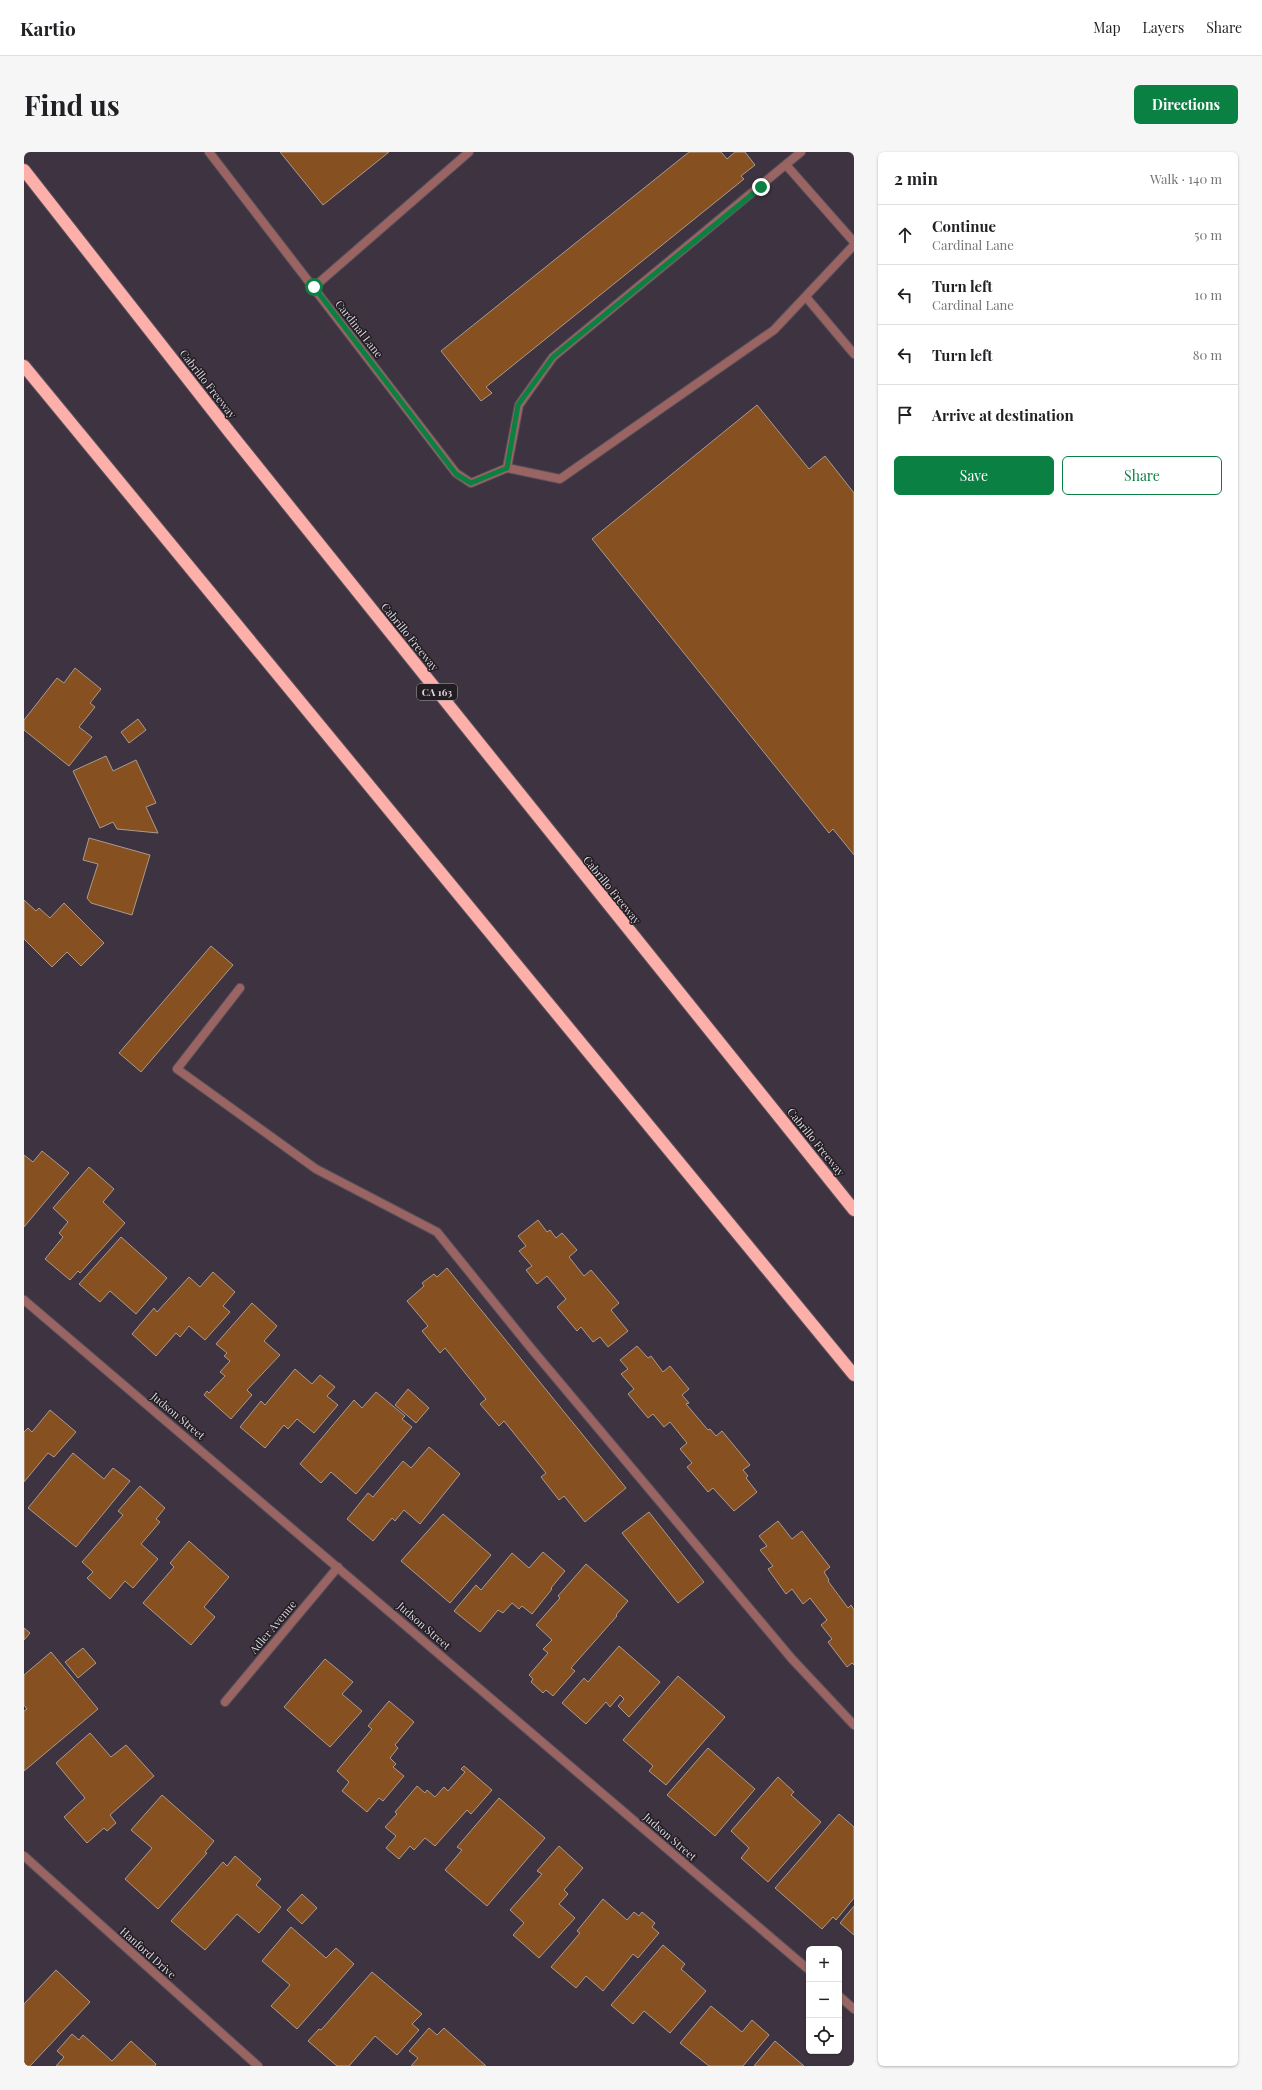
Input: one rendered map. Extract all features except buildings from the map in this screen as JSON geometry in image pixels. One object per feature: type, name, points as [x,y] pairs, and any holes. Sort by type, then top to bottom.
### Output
[{"type":"highway","name":"Cabrillo Freeway","points":[[24,170],[231,434],[854,1210]]},
{"type":"highway","points":[[24,366],[854,1375]]},
{"type":"street","name":"Cardinal Lane","points":[[210,152],[456,474],[471,483],[507,468]]},
{"type":"street","points":[[314,287],[469,152]]},
{"type":"street","points":[[801,152],[787,166],[553,357],[518,405],[507,468],[560,479],[774,330],[854,245]]},
{"type":"street","points":[[787,166],[854,242]]},
{"type":"street","points":[[806,296],[854,354]]},
{"type":"street","points":[[240,988],[177,1069],[316,1169],[437,1232],[530,1347],[792,1659],[854,1725]]},
{"type":"street","name":"Judson Street","points":[[24,1300],[806,1967]]},
{"type":"street","name":"Adler Avenue","points":[[225,1702],[338,1567]]},
{"type":"street","name":"Hanford Drive","points":[[24,1856],[258,2066]]},
{"type":"street","points":[[842,1999],[854,2009]]},
{"type":"route","points":[[314,287],[456,474],[471,483],[507,468],[518,405],[553,357],[761,187]]}]
